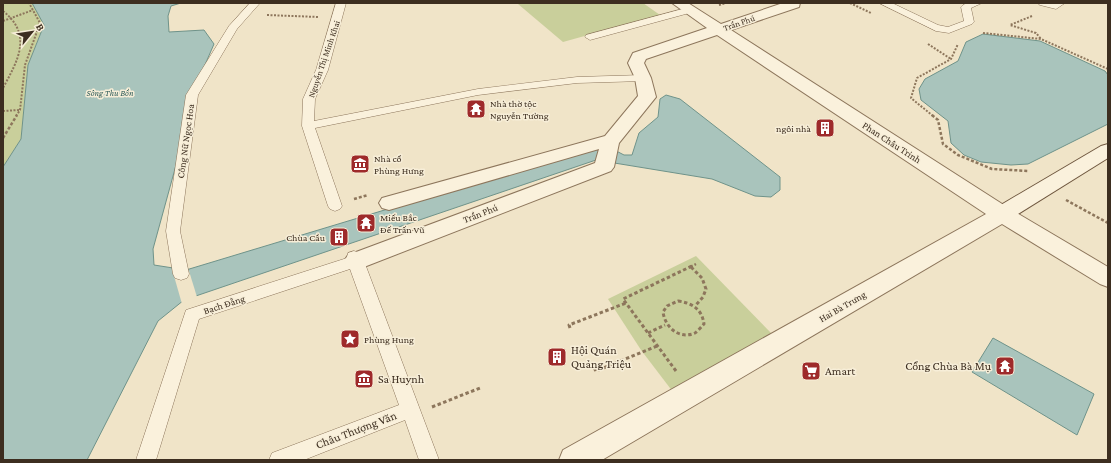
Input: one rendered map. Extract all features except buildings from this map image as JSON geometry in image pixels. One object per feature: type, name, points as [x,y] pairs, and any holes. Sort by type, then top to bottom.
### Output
[{"type":"street","name":"Trần Phú","points":[[355,259],[604,167],[611,140],[647,97],[643,78],[636,63],[639,56],[794,4]]},
{"type":"street","name":"Phan Châu Trinh","points":[[685,7],[1002,214],[1108,278]]},
{"type":"street","points":[[389,203],[611,140]]},
{"type":"street","name":"Hai Bà Trưng","points":[[574,460],[1002,214],[1108,150]]},
{"type":"lane","name":"Công Nữ Ngọc Hoa","points":[[181,274],[173,231],[192,95],[233,28],[255,3]]},
{"type":"lane","name":"Nguyễn Thị Minh Khai","points":[[335,205],[308,126],[309,99],[322,70],[339,16],[341,3]]},
{"type":"lane","points":[[884,3],[936,28],[949,30],[970,22],[966,7],[977,3]]},
{"type":"lane","points":[[1043,3],[1058,5]]},
{"type":"lane","points":[[590,37],[685,7]]},
{"type":"lane","points":[[308,126],[478,92],[577,80],[643,78]]},
{"type":"lane","points":[[355,259],[429,460]]},
{"type":"lane","name":"Bạch Đằng","points":[[146,460],[192,315],[355,259]]},
{"type":"lane","name":"Châu Thượng Văn","points":[[279,460],[411,412]]},
{"type":"path","points":[[3,138],[20,110],[25,65],[40,23],[29,3]]},
{"type":"path","points":[[1041,39],[1036,33],[1010,25],[1058,5]]},
{"type":"path","points":[[3,22],[33,10]]},
{"type":"path","points":[[3,11],[13,18],[18,27],[22,44],[18,58],[3,88]]},
{"type":"path","points":[[245,15],[301,18],[339,16]]},
{"type":"path","points":[[978,33],[1041,39],[1108,69]]},
{"type":"path","points":[[960,40],[951,59],[917,78],[911,98],[938,120],[943,144],[958,155],[992,169],[1036,171]]},
{"type":"path","points":[[3,111],[20,110]]},
{"type":"path","points":[[1045,189],[1108,223]]},
{"type":"path","points":[[335,205],[384,191],[389,203]]},
{"type":"path","points":[[680,377],[623,299],[696,264]]},
{"type":"path","points":[[691,267],[702,278],[706,289],[695,306]]},
{"type":"path","points":[[678,301],[695,306],[704,318],[704,324],[696,332],[682,334],[676,333],[665,325],[662,314],[667,305],[678,301]]},
{"type":"path","points":[[570,328],[569,325],[626,303]]},
{"type":"path","points":[[648,333],[665,325]]},
{"type":"path","points":[[594,368],[596,371],[657,346]]},
{"type":"path","points":[[411,412],[480,388]]},
{"type":"green space","points":[[3,3],[32,3],[44,24],[28,65],[21,139],[3,167]]},
{"type":"green space","points":[[643,3],[660,15],[563,42],[518,4]]},
{"type":"green space","points":[[696,256],[773,335],[673,392],[641,350],[608,299]]},
{"type":"water","name":"Sông Thu Bồn","points":[[32,3],[181,3],[171,6],[168,16],[169,32],[204,30],[214,44],[201,74],[153,249],[154,265],[186,270],[603,144],[624,155],[632,155],[639,133],[658,117],[660,99],[666,95],[680,99],[780,177],[780,190],[771,197],[755,196],[712,179],[596,160],[184,300],[158,321],[87,460],[3,460],[3,167],[21,139],[28,65],[44,25]]},
{"type":"water","points":[[983,34],[1040,41],[1105,71],[1108,75],[1108,124],[1028,164],[1011,165],[981,162],[964,155],[951,143],[948,121],[921,100],[919,89],[925,79],[958,61],[966,42]]},
{"type":"water","points":[[993,338],[1094,394],[1077,435],[972,372]]},
{"type":"pier","points":[[189,271],[197,297],[182,304],[174,276]]},
{"type":"place","name":"Nhà thờ tộc Nguyễn Tường","points":[[476,109]]},
{"type":"place","name":"ngôi nhà","points":[[825,128]]},
{"type":"place","name":"Nhà cổ Phùng Hưng","points":[[360,164]]},
{"type":"place","name":"Miếu Bắc Đế Trấn Vũ","points":[[366,223]]},
{"type":"place","name":"Chùa Cầu","points":[[339,237]]},
{"type":"place","name":"Phùng Hung","points":[[350,339]]},
{"type":"place","name":"Hội Quán Quảng Triệu","points":[[557,357]]},
{"type":"place","name":"Cổng Chùa Bà Mụ","points":[[1005,366]]},
{"type":"place","name":"Amart","points":[[811,371]]},
{"type":"place","name":"Sa Huynh","points":[[364,379]]}]
